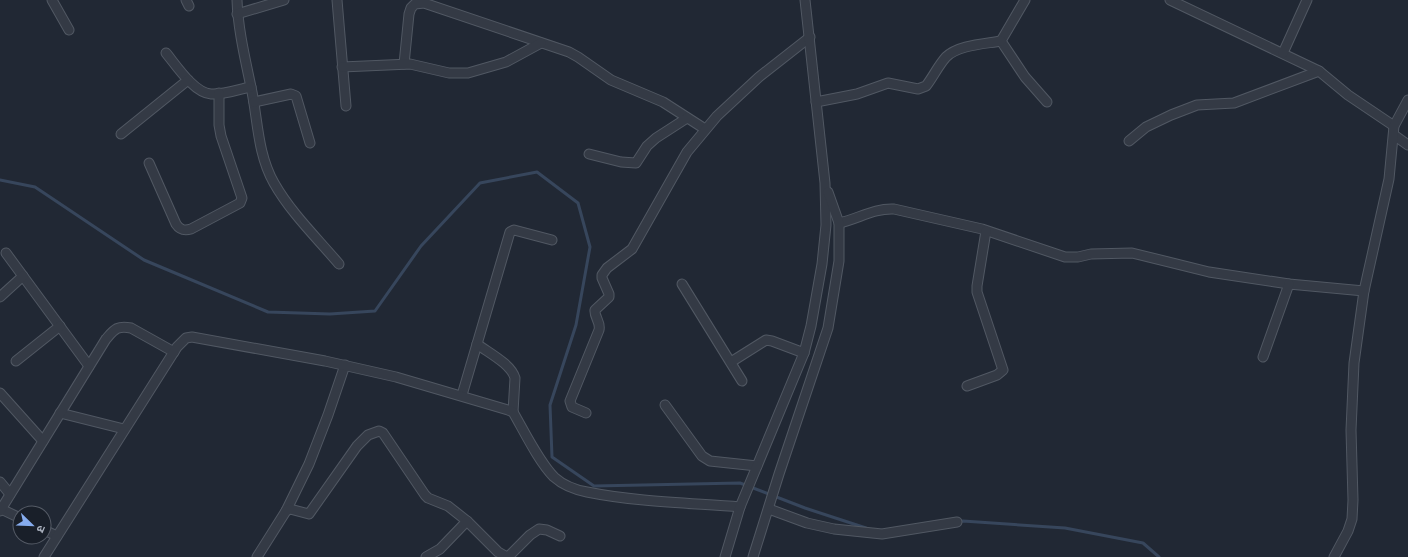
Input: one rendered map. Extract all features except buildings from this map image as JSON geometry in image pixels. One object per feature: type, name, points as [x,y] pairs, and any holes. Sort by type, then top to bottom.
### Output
[{"type":"street","points":[[52,0],[68,30]]},
{"type":"street","points":[[237,0],[237,14],[245,61],[254,102],[258,133],[266,166],[274,183],[295,213],[339,264]]},
{"type":"street","points":[[237,14],[284,0]]},
{"type":"street","points":[[337,0],[346,106]]},
{"type":"street","points":[[725,557],[740,508],[804,353],[811,326],[822,264],[826,225],[825,183],[805,0]]},
{"type":"street","points":[[816,102],[857,94],[888,83],[922,89],[926,86],[952,52],[1000,41],[1025,0]]},
{"type":"street","points":[[1170,0],[1319,71],[1394,131],[1408,145]]},
{"type":"street","points":[[1283,53],[1307,0]]},
{"type":"street","points":[[404,64],[411,2],[424,3],[578,56],[611,80],[657,99],[705,129]]},
{"type":"street","points":[[586,413],[572,407],[570,401],[600,327],[595,310],[609,297],[602,275],[607,268],[632,249],[687,152],[705,129],[758,77],[810,37]]},
{"type":"street","points":[[1000,41],[1025,77],[1047,102]]},
{"type":"street","points":[[342,67],[404,64],[417,65],[450,74],[468,73],[506,62],[542,43]]},
{"type":"street","points":[[166,53],[188,80],[202,91],[210,94],[220,94],[251,87]]},
{"type":"street","points":[[1129,141],[1146,127],[1197,105],[1234,103],[1319,71]]},
{"type":"street","points":[[121,134],[188,80]]},
{"type":"street","points":[[149,163],[176,224],[182,230],[191,229],[240,203],[242,198],[221,136],[219,125],[220,94]]},
{"type":"street","points":[[254,102],[291,94],[296,96],[310,143]]},
{"type":"street","points":[[1334,557],[1348,531],[1352,519],[1353,500],[1351,430],[1354,363],[1364,291],[1389,179],[1394,131],[1408,100]]},
{"type":"street","points":[[589,154],[622,162],[636,163],[647,146],[687,118]]},
{"type":"street","points":[[753,557],[828,328],[839,261],[839,223],[825,183]]},
{"type":"street","points":[[839,223],[853,220],[874,211],[894,209],[986,231],[1065,257],[1078,257],[1091,254],[1132,253],[1209,272],[1290,284],[1364,291]]},
{"type":"street","points":[[462,396],[510,232],[514,230],[552,240]]},
{"type":"street","points":[[967,386],[997,375],[1003,370],[977,292],[986,231]]},
{"type":"street","points":[[6,253],[89,366]]},
{"type":"street","points":[[0,297],[23,276]]},
{"type":"street","points":[[682,284],[742,381]]},
{"type":"street","points":[[1263,357],[1290,284]]},
{"type":"street","points":[[16,362],[60,326]]},
{"type":"street","points":[[12,515],[1,510],[106,339],[118,327],[124,326],[131,328],[174,352]]},
{"type":"street","points":[[44,557],[174,352],[183,340],[192,337],[345,365],[396,377],[513,412]]},
{"type":"street","points":[[731,362],[766,340],[804,353]]},
{"type":"street","points":[[477,344],[508,366],[514,374],[513,412],[545,466],[555,478],[567,485],[586,492],[641,499],[740,508]]},
{"type":"street","points":[[257,557],[286,511],[309,464],[345,365]]},
{"type":"street","points":[[0,393],[43,441]]},
{"type":"street","points":[[665,405],[698,451],[706,459],[718,462],[757,466]]},
{"type":"street","points":[[60,413],[124,429]]},
{"type":"street","points":[[286,511],[290,509],[309,514],[357,446],[368,435],[378,431],[383,433],[425,495],[428,498],[448,506],[467,521],[498,552],[508,557],[530,535],[539,529],[547,530],[560,536]]},
{"type":"street","points":[[0,482],[10,494]]},
{"type":"street","points":[[770,506],[806,523],[834,529],[882,534],[957,522]]},
{"type":"street","points":[[426,557],[440,549],[467,521]]},
{"type":"street","points":[[52,534],[56,536]]},
{"type":"waterway","points":[[0,180],[35,187],[144,260],[268,312],[330,314],[375,311],[421,246],[480,183],[537,172],[578,203],[590,247],[576,325],[550,405],[552,457],[594,486],[740,483],[805,508],[866,528]]},
{"type":"waterway","points":[[958,522],[963,521],[1065,528],[1143,543],[1159,557]]}]
